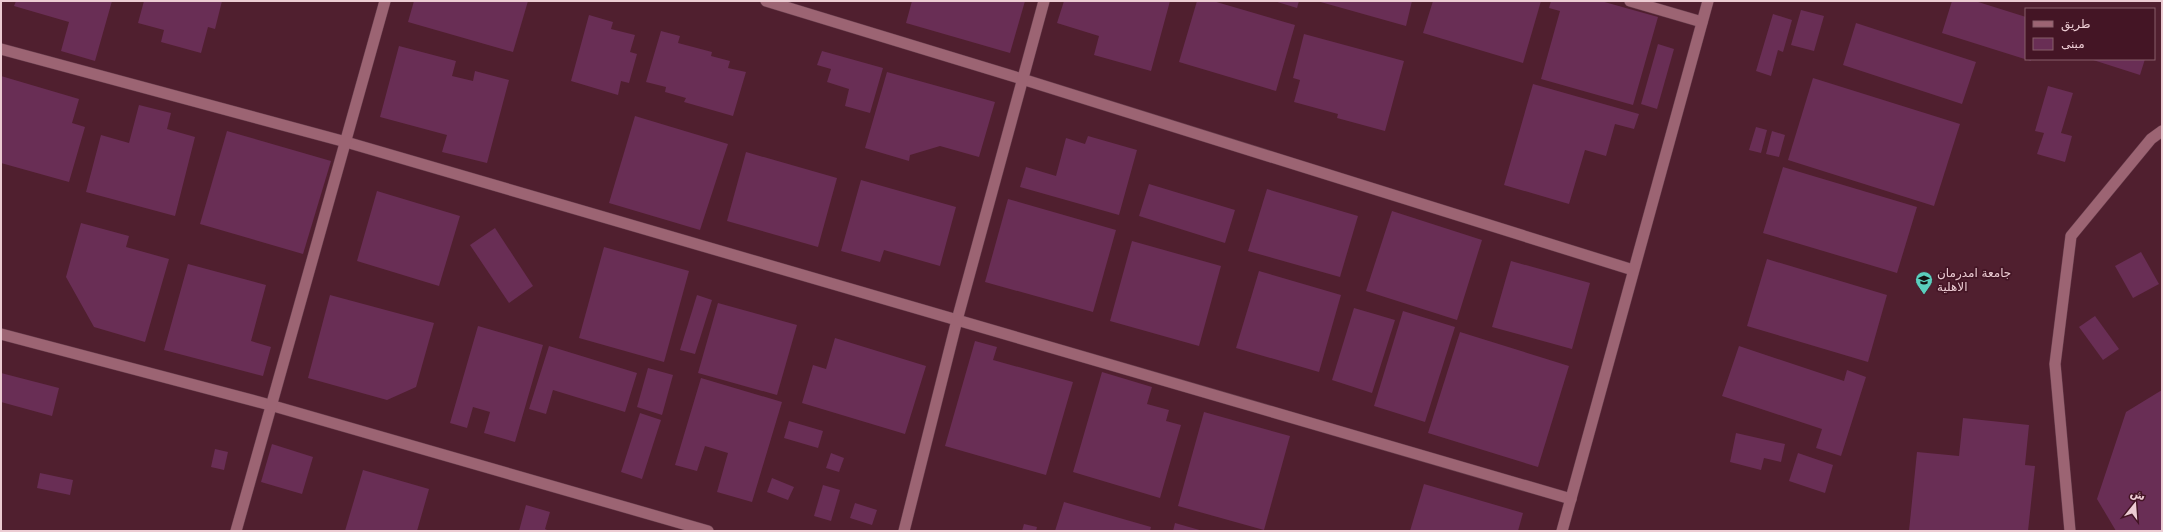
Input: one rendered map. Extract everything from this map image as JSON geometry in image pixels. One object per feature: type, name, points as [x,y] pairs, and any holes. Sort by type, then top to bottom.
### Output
[{"type":"street","points":[[236,531],[270,405],[385,1]]},
{"type":"street","points":[[766,1],[1022,79],[1633,270]]},
{"type":"street","points":[[904,531],[957,320],[1044,1]]},
{"type":"street","points":[[1630,1],[1702,22]]},
{"type":"street","points":[[1562,531],[1708,1]]},
{"type":"street","points":[[1,49],[346,142],[1571,499]]},
{"type":"street","points":[[2070,531],[2055,364],[2070,236],[2151,139],[2162,131]]},
{"type":"street","points":[[1,334],[270,405],[708,531]]},
{"type":"building","points":[[16,1],[112,1],[95,61],[61,51],[69,22],[14,6]]},
{"type":"building","points":[[144,1],[222,1],[215,29],[208,27],[201,53],[161,42],[164,30],[138,23]]},
{"type":"building","points":[[414,1],[528,1],[513,52],[408,22]]},
{"type":"building","points":[[912,1],[1025,1],[1010,53],[906,23]]},
{"type":"building","points":[[1064,1],[1170,1],[1151,71],[1094,55],[1099,36],[1057,23]]},
{"type":"building","points":[[1197,1],[1213,1],[1295,25],[1276,91],[1179,62]]},
{"type":"building","points":[[1274,1],[1299,1],[1297,8]]},
{"type":"building","points":[[1317,1],[1412,1],[1406,26]]},
{"type":"building","points":[[1433,1],[1541,1],[1523,63],[1423,33]]},
{"type":"building","points":[[1551,1],[1601,1],[1658,17],[1633,105],[1541,79],[1560,11],[1549,8]]},
{"type":"building","points":[[1952,1],[1975,1],[2025,17],[2025,59],[1942,33]]},
{"type":"building","points":[[1801,10],[1824,16],[1814,51],[1791,45]]},
{"type":"building","points":[[1773,14],[1792,20],[1783,52],[1778,50],[1771,76],[1756,71]]},
{"type":"building","points":[[589,15],[613,22],[611,29],[635,35],[630,52],[637,54],[629,83],[621,81],[618,95],[571,81]]},
{"type":"building","points":[[1856,23],[1976,62],[1962,104],[1843,65]]},
{"type":"building","points":[[661,31],[680,36],[678,43],[712,52],[711,56],[730,61],[728,68],[746,72],[733,116],[684,102],[686,98],[665,92],[666,87],[646,82]]},
{"type":"building","points":[[1304,34],[1404,61],[1385,131],[1337,118],[1338,114],[1294,102],[1300,80],[1293,78]]},
{"type":"building","points":[[1658,44],[1674,49],[1657,109],[1641,104]]},
{"type":"building","points":[[399,46],[456,61],[452,76],[473,81],[475,71],[509,80],[487,163],[442,152],[447,135],[380,117]]},
{"type":"building","points":[[822,51],[883,68],[870,113],[845,106],[849,89],[827,82],[831,69],[817,65]]},
{"type":"building","points":[[2093,60],[2145,60],[2140,75]]},
{"type":"building","points":[[887,72],[995,102],[979,157],[940,146],[910,155],[909,161],[865,148]]},
{"type":"building","points":[[1,76],[79,99],[72,123],[85,127],[69,182],[1,163]]},
{"type":"building","points":[[1813,78],[1960,124],[1934,206],[1788,160]]},
{"type":"building","points":[[1533,84],[1639,114],[1634,129],[1615,124],[1606,156],[1585,150],[1569,204],[1504,185]]},
{"type":"building","points":[[2048,86],[2073,93],[2061,133],[2072,136],[2065,162],[2037,154],[2044,133],[2035,131]]},
{"type":"building","points":[[139,105],[171,113],[167,129],[195,137],[175,216],[86,192],[101,135],[129,143]]},
{"type":"building","points":[[635,116],[728,144],[700,230],[609,203]]},
{"type":"building","points":[[1756,127],[1767,130],[1761,153],[1749,150]]},
{"type":"building","points":[[227,131],[331,161],[303,254],[200,224]]},
{"type":"building","points":[[1772,131],[1785,135],[1779,157],[1766,154]]},
{"type":"building","points":[[1088,136],[1137,150],[1119,215],[1020,187],[1026,167],[1056,176],[1066,138],[1085,144]]},
{"type":"building","points":[[746,152],[837,178],[818,247],[727,221]]},
{"type":"building","points":[[1783,167],[1917,207],[1897,273],[1763,233]]},
{"type":"building","points":[[861,180],[956,207],[940,266],[884,250],[880,262],[841,251]]},
{"type":"building","points":[[1149,184],[1235,210],[1225,243],[1139,216]]},
{"type":"building","points":[[1267,189],[1358,216],[1340,277],[1248,251]]},
{"type":"building","points":[[377,191],[460,216],[439,286],[357,261]]},
{"type":"building","points":[[1008,199],[1116,230],[1093,312],[985,282]]},
{"type":"building","points":[[1392,211],[1482,240],[1457,320],[1366,291]]},
{"type":"building","points":[[81,223],[129,236],[126,247],[169,259],[145,342],[94,327],[66,277]]},
{"type":"building","points":[[495,228],[533,286],[509,303],[470,245]]},
{"type":"building","points":[[1132,241],[1221,266],[1199,346],[1110,321]]},
{"type":"building","points":[[604,247],[689,271],[664,362],[579,338]]},
{"type":"building","points":[[2141,252],[2159,284],[2133,298],[2115,266]]},
{"type":"building","points":[[1767,259],[1887,295],[1868,362],[1747,326]]},
{"type":"building","points":[[1511,261],[1590,283],[1572,349],[1492,327]]},
{"type":"building","points":[[188,264],[266,285],[251,341],[271,347],[263,376],[164,350]]},
{"type":"building","points":[[1259,271],[1341,295],[1319,372],[1236,348]]},
{"type":"building","points":[[330,295],[434,323],[416,387],[387,400],[308,378]]},
{"type":"building","points":[[697,295],[712,300],[695,354],[680,350]]},
{"type":"building","points":[[718,303],[797,325],[777,395],[698,373]]},
{"type":"building","points":[[1354,308],[1395,320],[1372,393],[1332,380]]},
{"type":"building","points":[[1403,311],[1455,327],[1425,422],[1374,406]]},
{"type":"building","points":[[2095,316],[2119,349],[2103,360],[2079,327]]},
{"type":"building","points":[[478,326],[543,345],[515,442],[484,433],[490,412],[473,407],[467,428],[450,423]]},
{"type":"building","points":[[1460,332],[1569,366],[1538,467],[1428,433]]},
{"type":"building","points":[[835,338],[926,366],[905,434],[802,403],[813,365],[826,369]]},
{"type":"building","points":[[975,341],[997,347],[993,360],[1073,382],[1046,475],[945,446]]},
{"type":"building","points":[[549,346],[637,373],[625,412],[553,390],[546,414],[529,409]]},
{"type":"building","points":[[1739,346],[1844,381],[1847,370],[1866,377],[1841,456],[1816,448],[1822,429],[1722,396]]},
{"type":"building","points":[[648,368],[673,375],[662,415],[637,407]]},
{"type":"building","points":[[1102,372],[1152,387],[1147,404],[1169,410],[1166,421],[1181,425],[1160,498],[1073,472]]},
{"type":"building","points":[[1,373],[59,388],[52,416],[1,402]]},
{"type":"building","points":[[701,378],[782,402],[752,502],[717,492],[728,453],[705,446],[697,471],[675,465]]},
{"type":"building","points":[[2162,390],[2162,531],[2116,531],[2097,499],[2126,412]]},
{"type":"building","points":[[1204,412],[1290,436],[1264,530],[1178,506]]},
{"type":"building","points":[[640,413],[661,420],[642,479],[621,472]]},
{"type":"building","points":[[1963,418],[2029,425],[2025,465],[2035,466],[2028,531],[1909,531],[1917,452],[1959,456]]},
{"type":"building","points":[[789,421],[823,431],[818,448],[784,438]]},
{"type":"building","points":[[1736,433],[1785,444],[1781,462],[1764,458],[1761,470],[1730,462]]},
{"type":"building","points":[[272,444],[313,457],[302,494],[261,482]]},
{"type":"building","points":[[215,449],[228,452],[224,470],[211,467]]},
{"type":"building","points":[[831,453],[844,458],[839,472],[826,468]]},
{"type":"building","points":[[1798,453],[1833,465],[1825,493],[1789,481]]},
{"type":"building","points":[[363,470],[429,489],[417,531],[345,531]]},
{"type":"building","points":[[40,473],[73,480],[70,495],[37,488]]},
{"type":"building","points":[[772,478],[794,487],[788,500],[767,492]]},
{"type":"building","points":[[1424,484],[1523,513],[1518,531],[1410,531]]},
{"type":"building","points":[[823,485],[840,490],[831,521],[814,516]]},
{"type":"building","points":[[1064,502],[1151,527],[1150,531],[1055,531]]},
{"type":"building","points":[[855,503],[877,510],[872,525],[850,518]]},
{"type":"building","points":[[526,505],[550,512],[545,529],[549,531],[519,531]]},
{"type":"building","points":[[1175,523],[1203,531],[1173,531]]},
{"type":"building","points":[[1024,524],[1037,527],[1036,531],[1022,531]]},
{"type":"place","name":"جامعة امدرمان الاهلية","points":[[1924,295]]}]
